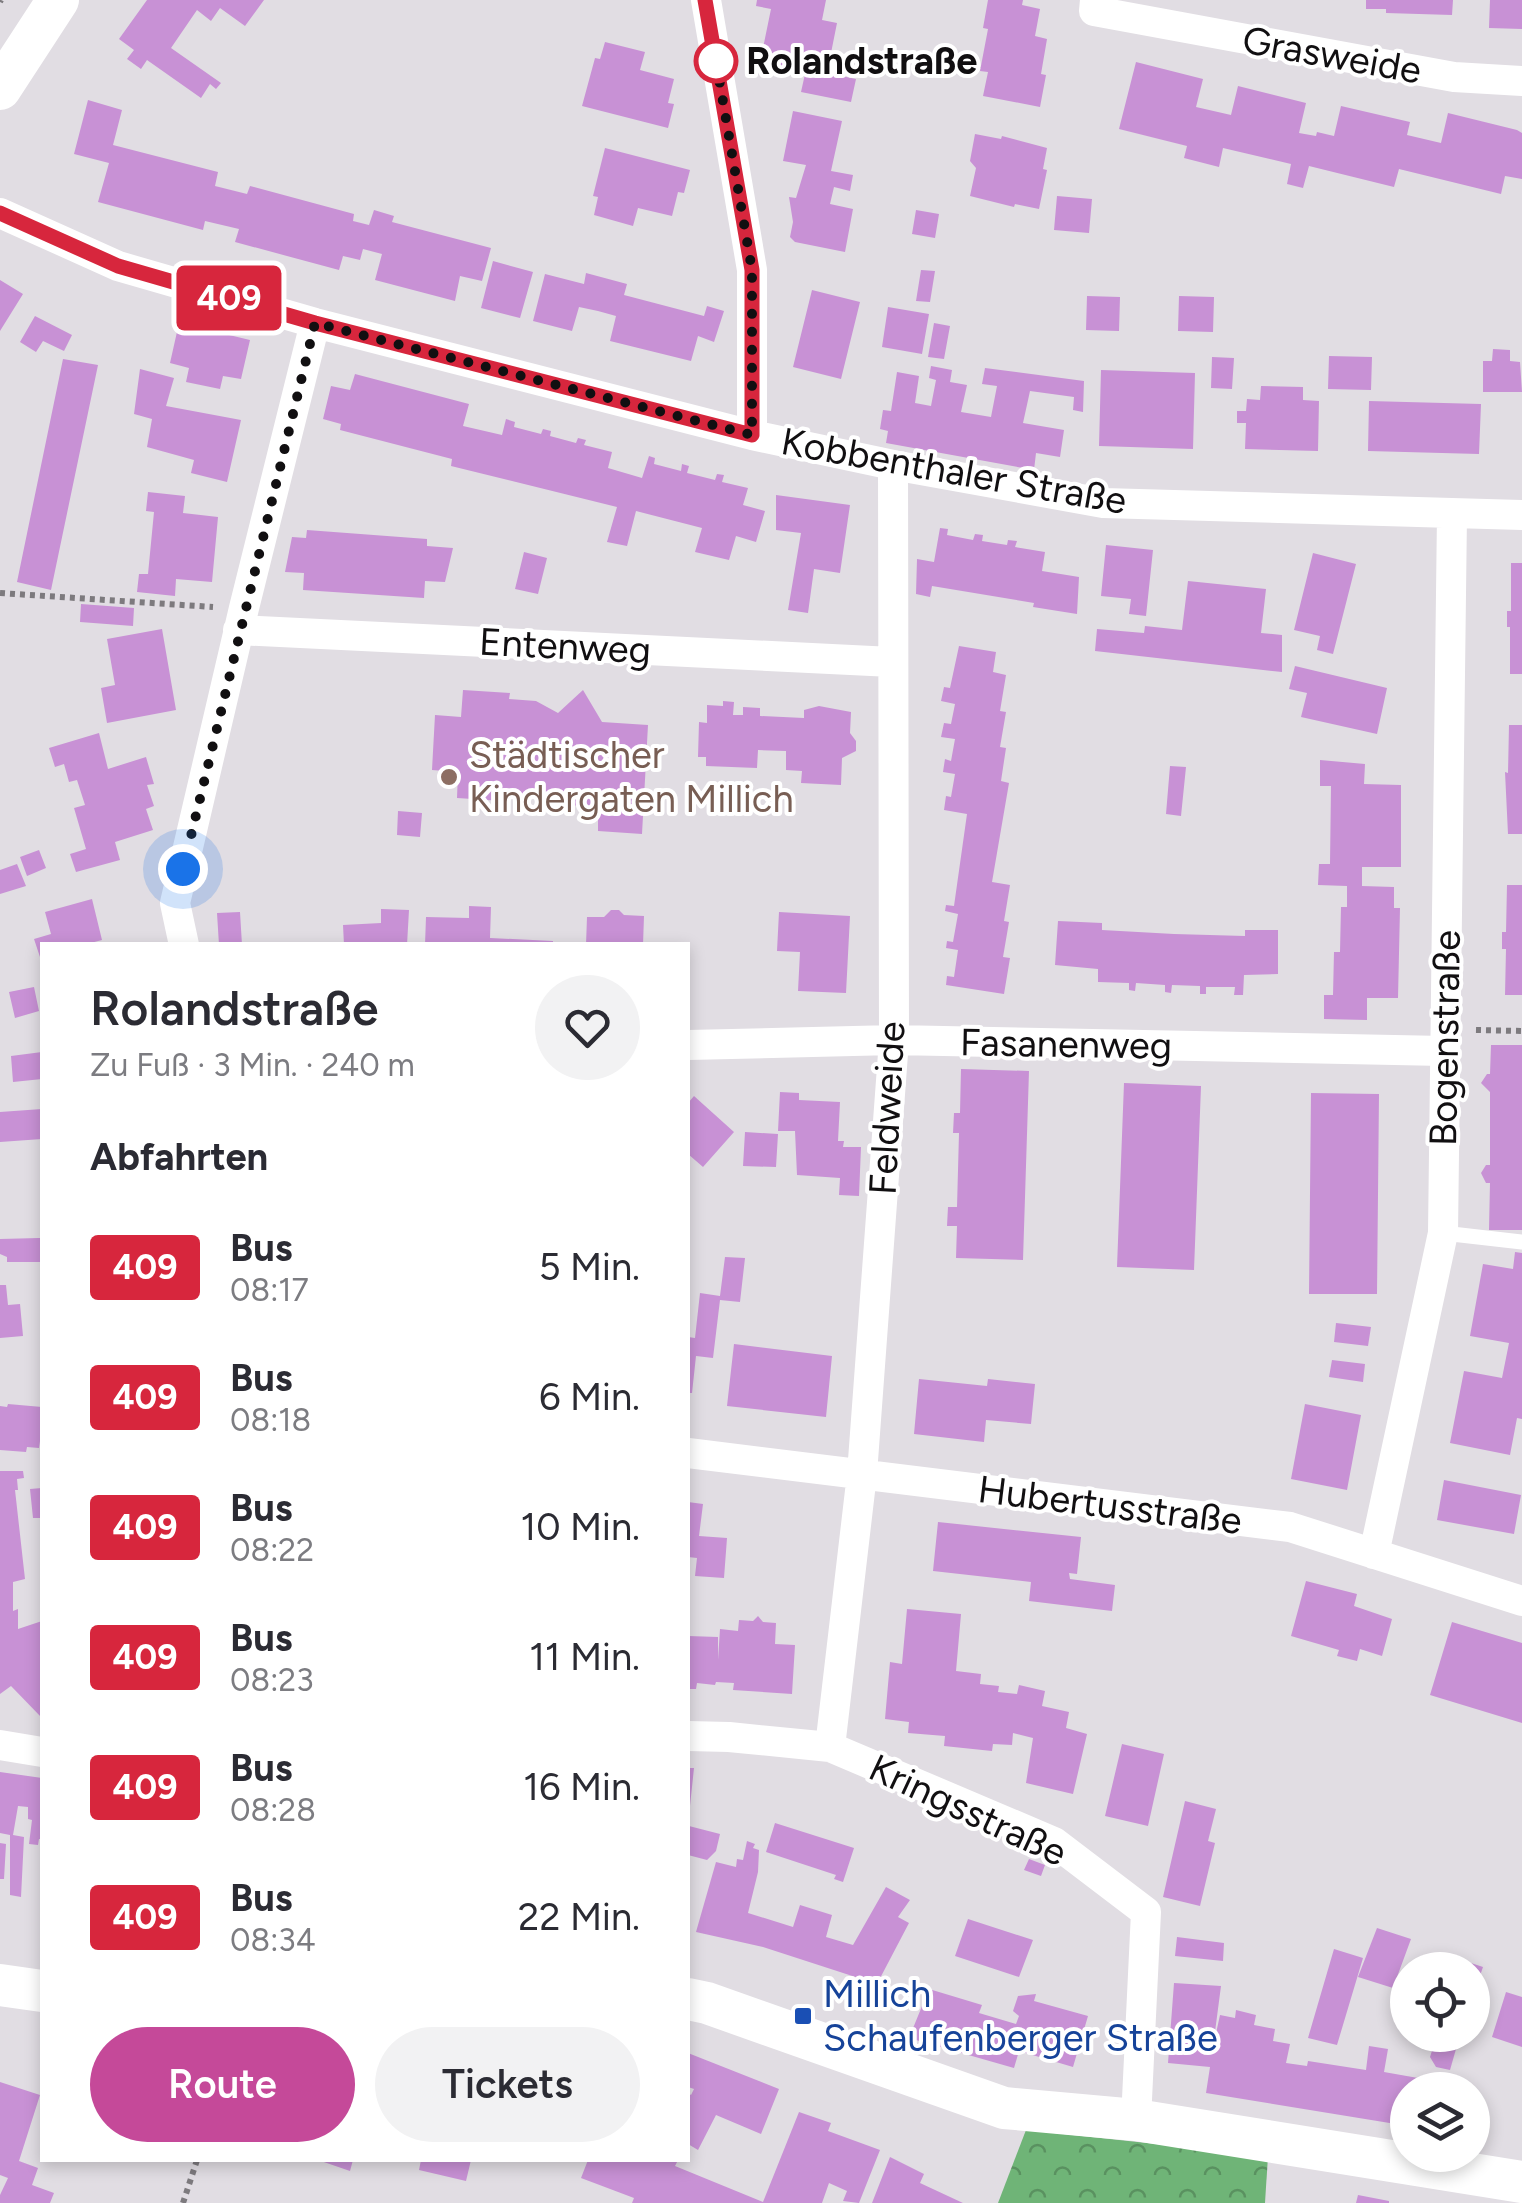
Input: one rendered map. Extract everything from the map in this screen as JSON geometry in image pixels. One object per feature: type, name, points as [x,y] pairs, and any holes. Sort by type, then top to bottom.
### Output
[{"type":"street","points":[[3,78],[58,0]]},
{"type":"street","points":[[706,0],[752,270],[752,435]]},
{"type":"street","name":"Grasweide","points":[[1094,0],[1094,11],[1454,77],[1522,81]]},
{"type":"street","name":"Kobbenthaler Straße","points":[[0,213],[118,266],[315,323],[752,435],[893,465],[1103,503],[1522,515]]},
{"type":"street","points":[[183,942],[175,903],[315,323]]},
{"type":"street","name":"Feldweide","points":[[830,1747],[862,1474],[894,1040],[893,465]]},
{"type":"street","name":"Bogenstraße","points":[[1374,1554],[1443,1233],[1452,514]]},
{"type":"street","name":"Entenweg","points":[[241,619],[892,662]]},
{"type":"street","name":"Fasanenweg","points":[[690,1045],[894,1040],[1444,1052]]},
{"type":"street","name":"Hubertusstraße","points":[[690,1453],[1290,1526],[1522,1601]]},
{"type":"street","name":"Kringsstraße","points":[[690,1736],[830,1747],[1054,1842],[1146,1912],[1136,2120]]},
{"type":"street","points":[[0,1745],[40,1752]]},
{"type":"street","points":[[0,1985],[40,1991]]},
{"type":"street","points":[[690,1999],[1004,2108],[1136,2120],[1522,2182]]},
{"type":"lane","points":[[1443,1233],[1522,1242]]},
{"type":"path","points":[[0,593],[241,619]]},
{"type":"path","points":[[183,2203],[196,2162]]},
{"type":"green space","points":[[1026,2130],[1268,2156],[1265,2203],[998,2203]]},
{"type":"building","points":[[147,0],[264,0],[245,26],[220,8],[211,21],[197,10],[171,48],[221,83],[216,89],[210,84],[201,98],[147,60],[141,69],[127,59],[134,50],[119,39]]},
{"type":"building","points":[[757,0],[826,0],[822,20],[837,23],[827,73],[856,79],[851,102],[801,92],[805,74],[765,65],[769,49],[763,48],[771,9],[756,6]]},
{"type":"building","points":[[988,0],[1023,0],[1022,5],[1040,9],[1035,36],[1047,39],[1040,107],[983,96],[988,72],[980,71],[988,29],[983,28]]},
{"type":"building","points":[[1366,0],[1453,0],[1452,15],[1386,13],[1386,9],[1366,9]]},
{"type":"building","points":[[1490,0],[1522,0],[1522,29],[1489,28]]},
{"type":"building","points":[[605,42],[645,52],[640,70],[674,79],[668,103],[674,104],[668,128],[582,106],[595,58],[600,59]]},
{"type":"building","points":[[1136,62],[1203,79],[1196,107],[1231,115],[1238,86],[1306,103],[1299,133],[1334,136],[1341,106],[1410,122],[1407,135],[1441,143],[1448,113],[1517,130],[1522,133],[1522,179],[1505,176],[1501,194],[1399,169],[1394,187],[1309,166],[1303,188],[1287,184],[1291,164],[1223,148],[1219,167],[1184,158],[1187,146],[1119,129]]},
{"type":"building","points":[[88,100],[122,110],[113,145],[218,172],[215,186],[247,194],[250,186],[354,214],[353,221],[369,225],[374,210],[394,216],[392,222],[491,248],[482,281],[460,276],[455,301],[375,280],[382,254],[363,249],[360,260],[343,256],[339,270],[235,242],[239,229],[205,221],[203,230],[98,202],[109,163],[74,154]]},
{"type":"building","points":[[793,111],[842,121],[831,171],[853,175],[850,191],[834,187],[830,204],[853,209],[845,252],[795,242],[790,237],[793,222],[789,197],[796,198],[806,165],[783,161]]},
{"type":"building","points":[[975,134],[1001,139],[1002,136],[1047,148],[1039,209],[970,196],[976,168],[970,161]]},
{"type":"building","points":[[605,148],[690,170],[684,193],[678,192],[672,216],[638,208],[633,226],[594,215],[598,197],[593,196]]},
{"type":"building","points":[[1057,196],[1092,199],[1089,233],[1054,230]]},
{"type":"building","points":[[916,210],[939,214],[935,238],[912,234]]},
{"type":"building","points":[[493,261],[533,272],[520,318],[481,308]]},
{"type":"building","points":[[921,270],[935,271],[930,302],[916,301]]},
{"type":"building","points":[[586,273],[627,284],[624,295],[704,316],[707,306],[724,311],[714,342],[698,336],[691,361],[610,341],[616,316],[598,311],[579,307],[572,331],[533,321],[545,274],[584,284]]},
{"type":"building","points":[[0,280],[23,294],[0,331]]},
{"type":"building","points":[[812,290],[860,302],[841,379],[793,367]]},
{"type":"building","points":[[1087,296],[1120,297],[1119,331],[1086,330]]},
{"type":"building","points":[[1179,296],[1214,297],[1213,332],[1178,331]]},
{"type":"building","points":[[888,307],[929,314],[922,354],[882,347]]},
{"type":"building","points":[[35,316],[72,335],[64,351],[43,341],[36,352],[20,342]]},
{"type":"building","points":[[179,323],[250,340],[241,379],[223,376],[220,389],[186,382],[189,368],[170,363]]},
{"type":"building","points":[[934,323],[950,326],[944,359],[928,357]]},
{"type":"building","points":[[1493,349],[1510,350],[1510,361],[1520,362],[1522,392],[1483,392],[1483,361],[1492,361]]},
{"type":"building","points":[[1329,356],[1372,357],[1371,390],[1328,389]]},
{"type":"building","points":[[1212,357],[1234,358],[1232,389],[1211,388]]},
{"type":"building","points":[[63,359],[98,365],[51,590],[17,582]]},
{"type":"building","points":[[931,366],[952,370],[950,382],[967,385],[961,412],[991,417],[997,386],[982,384],[985,368],[1084,381],[1083,412],[1073,410],[1074,397],[1030,391],[1023,423],[1064,430],[1060,457],[1036,453],[1034,470],[886,443],[888,431],[880,429],[883,410],[891,411],[897,372],[919,376],[915,403],[931,406],[936,380],[929,378]]},
{"type":"building","points":[[140,369],[174,378],[166,406],[241,420],[227,482],[191,473],[194,460],[147,447],[152,419],[134,414]]},
{"type":"building","points":[[1101,370],[1195,373],[1193,449],[1099,446]]},
{"type":"building","points":[[355,374],[469,404],[463,426],[502,435],[506,419],[515,422],[514,427],[541,434],[543,429],[551,431],[550,436],[576,443],[578,438],[586,440],[584,445],[612,452],[608,468],[642,478],[649,456],[655,458],[654,464],[681,471],[682,464],[689,466],[687,473],[715,480],[717,474],[724,475],[722,482],[748,488],[743,505],[765,511],[756,542],[736,536],[729,560],[695,552],[702,528],[636,511],[627,546],[607,542],[617,507],[451,466],[452,459],[340,430],[341,424],[323,419],[331,386],[350,390]]},
{"type":"building","points":[[1261,386],[1303,387],[1303,400],[1319,401],[1318,451],[1245,449],[1246,423],[1237,423],[1237,411],[1246,411],[1247,399],[1260,400]]},
{"type":"building","points":[[1369,401],[1481,404],[1479,454],[1368,451]]},
{"type":"building","points":[[148,492],[185,496],[183,513],[218,517],[212,582],[176,579],[175,596],[137,592],[139,574],[148,574],[154,512],[146,511]]},
{"type":"building","points":[[776,495],[850,505],[840,573],[814,569],[808,613],[788,610],[801,533],[776,530]]},
{"type":"building","points":[[940,528],[948,529],[947,535],[973,540],[975,534],[983,535],[982,541],[1007,545],[1008,540],[1017,541],[1015,547],[1045,552],[1042,571],[1079,577],[1077,614],[932,586],[930,597],[916,594],[917,559],[934,562]]},
{"type":"building","points":[[307,530],[427,539],[427,546],[453,548],[445,582],[425,581],[424,598],[303,590],[304,573],[285,572],[292,537],[306,538]]},
{"type":"building","points":[[1106,545],[1153,550],[1146,616],[1129,614],[1131,599],[1101,596]]},
{"type":"building","points":[[524,552],[547,558],[538,594],[515,589]]},
{"type":"building","points":[[1313,553],[1356,564],[1333,654],[1317,650],[1320,636],[1294,630]]},
{"type":"building","points":[[1511,563],[1522,563],[1522,674],[1510,674],[1507,611],[1511,611]]},
{"type":"building","points":[[1188,581],[1266,589],[1261,633],[1282,635],[1282,672],[1095,651],[1097,629],[1144,633],[1145,626],[1182,630]]},
{"type":"building","points":[[81,604],[134,608],[133,626],[80,622]]},
{"type":"building","points":[[162,629],[176,710],[107,723],[101,688],[115,685],[107,639]]},
{"type":"building","points":[[959,646],[996,652],[993,672],[1006,675],[1000,711],[1006,712],[1000,747],[1006,748],[1001,781],[1009,783],[992,882],[1010,885],[1003,957],[1010,958],[1004,994],[946,985],[947,976],[954,977],[958,950],[946,948],[947,941],[953,942],[958,914],[945,911],[946,905],[954,906],[967,814],[944,810],[955,774],[943,772],[945,759],[951,761],[955,739],[941,737],[944,723],[951,724],[955,704],[941,701],[944,687],[950,688]]},
{"type":"building","points":[[1295,666],[1387,688],[1377,734],[1301,717],[1307,693],[1289,689]]},
{"type":"building","points":[[463,690],[510,693],[509,699],[536,701],[558,713],[583,690],[602,722],[648,725],[642,834],[598,831],[598,807],[539,803],[539,797],[504,795],[503,801],[457,798],[458,772],[432,770],[435,715],[461,717]]},
{"type":"building","points":[[723,701],[734,702],[733,715],[743,715],[743,707],[760,708],[760,716],[804,718],[804,710],[819,706],[851,712],[850,733],[856,741],[856,751],[842,758],[841,785],[801,783],[802,771],[786,770],[786,751],[758,750],[757,768],[706,766],[706,757],[698,757],[699,722],[707,723],[707,705],[723,706]]},
{"type":"building","points":[[1509,725],[1522,725],[1522,834],[1508,834],[1505,772],[1508,773]]},
{"type":"building","points":[[99,733],[108,769],[146,757],[154,784],[147,785],[154,806],[146,809],[153,830],[115,842],[120,860],[76,872],[70,854],[86,849],[74,808],[85,805],[77,780],[69,782],[64,764],[55,767],[49,748]]},
{"type":"building","points":[[1320,760],[1365,764],[1364,784],[1401,785],[1401,867],[1362,867],[1362,886],[1394,887],[1394,908],[1400,908],[1398,998],[1367,998],[1367,1020],[1324,1019],[1324,995],[1333,995],[1334,952],[1340,952],[1341,907],[1347,907],[1347,886],[1318,885],[1319,864],[1330,864],[1331,786],[1320,786]]},
{"type":"building","points":[[1170,766],[1186,767],[1181,816],[1166,814]]},
{"type":"building","points":[[398,811],[422,813],[420,837],[397,835]]},
{"type":"building","points":[[39,850],[46,868],[27,876],[20,857]]},
{"type":"building","points":[[17,864],[26,886],[0,894],[0,870]]},
{"type":"building","points":[[1507,885],[1522,885],[1522,995],[1505,995],[1506,949],[1502,949],[1502,932],[1506,932]]},
{"type":"building","points":[[92,899],[102,940],[40,942],[40,957],[34,939],[51,934],[45,912]]},
{"type":"building","points":[[469,906],[491,907],[490,938],[553,942],[425,942],[426,917],[469,918]]},
{"type":"building","points":[[381,909],[409,910],[407,942],[344,942],[343,925],[381,923]]},
{"type":"building","points":[[611,910],[644,916],[643,942],[586,942],[587,917],[604,917]]},
{"type":"building","points":[[240,912],[242,942],[219,942],[217,913]]},
{"type":"building","points":[[779,912],[850,916],[846,993],[798,991],[800,952],[777,951]]},
{"type":"building","points":[[1058,921],[1102,923],[1102,930],[1174,934],[1245,936],[1245,930],[1278,930],[1278,974],[1244,975],[1243,995],[1234,995],[1235,987],[1206,987],[1206,994],[1200,994],[1200,986],[1172,985],[1171,993],[1165,992],[1165,985],[1136,983],[1135,991],[1129,990],[1129,983],[1098,982],[1098,969],[1055,965]]},
{"type":"building","points":[[34,987],[39,1011],[15,1018],[9,992]]},
{"type":"building","points":[[1491,1045],[1522,1045],[1522,1230],[1489,1230],[1490,1183],[1481,1173],[1490,1165],[1490,1092],[1481,1083],[1490,1074]]},
{"type":"building","points":[[40,1052],[40,1079],[13,1082],[11,1056]]},
{"type":"building","points":[[961,1069],[1029,1071],[1023,1260],[956,1258],[957,1226],[947,1226],[948,1207],[957,1207],[959,1133],[953,1133],[954,1113],[960,1113]]},
{"type":"building","points":[[1124,1083],[1201,1086],[1194,1270],[1117,1267]]},
{"type":"building","points":[[780,1092],[799,1093],[799,1100],[840,1102],[838,1141],[844,1141],[843,1147],[861,1147],[859,1196],[839,1195],[840,1178],[797,1175],[795,1131],[778,1131]]},
{"type":"building","points":[[1311,1093],[1379,1094],[1377,1294],[1309,1294]]},
{"type":"building","points":[[694,1096],[734,1132],[703,1167],[690,1156],[690,1101]]},
{"type":"building","points":[[40,1109],[40,1139],[0,1142],[0,1112]]},
{"type":"building","points":[[745,1132],[778,1134],[776,1167],[743,1166]]},
{"type":"building","points":[[40,1238],[40,1262],[7,1262],[7,1257],[0,1254],[0,1239]]},
{"type":"building","points":[[1515,1252],[1522,1253],[1522,1419],[1517,1418],[1510,1455],[1450,1443],[1464,1371],[1502,1378],[1509,1343],[1470,1336],[1483,1264],[1513,1269]]},
{"type":"building","points":[[725,1257],[745,1258],[740,1302],[720,1300],[713,1358],[696,1356],[690,1393],[690,1337],[695,1338],[700,1293],[720,1296]]},
{"type":"building","points":[[0,1285],[6,1285],[8,1305],[20,1304],[23,1336],[0,1338]]},
{"type":"building","points":[[1336,1323],[1371,1327],[1368,1346],[1334,1342]]},
{"type":"building","points":[[734,1344],[832,1356],[826,1417],[727,1406]]},
{"type":"building","points":[[1332,1360],[1365,1364],[1363,1382],[1329,1377]]},
{"type":"building","points":[[919,1379],[987,1386],[988,1379],[1035,1384],[1031,1424],[986,1420],[984,1442],[914,1434]]},
{"type":"building","points":[[1305,1404],[1361,1415],[1347,1490],[1291,1479]]},
{"type":"building","points":[[0,1406],[40,1407],[39,1448],[27,1447],[26,1452],[0,1450]]},
{"type":"building","points":[[0,1471],[23,1471],[24,1478],[17,1479],[15,1490],[25,1579],[13,1582],[13,1611],[18,1609],[18,1629],[40,1622],[40,1716],[11,1686],[0,1694]]},
{"type":"building","points":[[1444,1480],[1521,1495],[1514,1534],[1437,1520]]},
{"type":"building","points":[[40,1488],[40,1518],[33,1518],[30,1489]]},
{"type":"building","points":[[690,1502],[703,1504],[699,1536],[727,1538],[724,1578],[695,1576],[697,1558],[690,1557]]},
{"type":"building","points":[[938,1522],[1081,1537],[1077,1574],[1069,1573],[1070,1579],[1115,1585],[1112,1611],[1029,1601],[1031,1582],[933,1571]]},
{"type":"building","points":[[1306,1581],[1357,1594],[1354,1606],[1392,1619],[1382,1656],[1360,1649],[1357,1661],[1337,1656],[1339,1650],[1291,1636]]},
{"type":"building","points":[[907,1609],[961,1614],[956,1671],[981,1674],[980,1684],[999,1686],[998,1692],[1017,1694],[1019,1685],[1045,1691],[1042,1706],[1069,1712],[1066,1728],[1087,1734],[1073,1794],[1026,1783],[1033,1738],[1013,1733],[1012,1745],[993,1744],[992,1751],[944,1746],[945,1736],[908,1733],[909,1722],[885,1719],[890,1662],[902,1664]]},
{"type":"building","points":[[758,1616],[763,1622],[776,1623],[775,1644],[795,1645],[792,1694],[733,1690],[734,1683],[716,1682],[697,1683],[696,1689],[690,1689],[690,1636],[718,1637],[718,1660],[720,1629],[738,1631],[739,1620],[753,1621]]},
{"type":"building","points":[[1452,1622],[1522,1643],[1522,1723],[1430,1695]]},
{"type":"building","points":[[1122,1744],[1164,1754],[1148,1826],[1105,1816]]},
{"type":"building","points":[[690,1768],[694,1768],[690,1806]]},
{"type":"building","points":[[0,1772],[40,1778],[38,1845],[29,1844],[32,1820],[28,1819],[28,1807],[18,1806],[13,1835],[24,1837],[21,1897],[10,1895],[10,1835],[0,1833]]},
{"type":"building","points":[[1185,1801],[1216,1809],[1208,1841],[1215,1843],[1200,1906],[1163,1897]]},
{"type":"building","points":[[775,1823],[854,1848],[843,1882],[834,1879],[836,1875],[766,1852]]},
{"type":"building","points":[[690,1826],[720,1834],[716,1851],[707,1860],[690,1856]]},
{"type":"building","points":[[747,1841],[759,1850],[748,1913],[793,1927],[800,1905],[832,1915],[826,1937],[853,1945],[886,1887],[910,1900],[898,1917],[909,1923],[877,1984],[763,1947],[696,1932],[716,1862],[736,1867],[737,1859],[743,1860]]},
{"type":"building","points":[[0,1843],[6,1844],[4,1879],[0,1879]]},
{"type":"building","points":[[1029,1859],[1045,1865],[1041,1876],[1024,1870]]},
{"type":"building","points":[[968,1919],[1033,1940],[1019,1977],[955,1956]]},
{"type":"building","points":[[1377,1928],[1411,1939],[1406,1952],[1390,1952],[1390,1987],[1358,1977]]},
{"type":"building","points":[[1177,1937],[1224,1943],[1223,1961],[1175,1956]]},
{"type":"building","points":[[1334,1949],[1363,1958],[1337,2045],[1308,2038]]},
{"type":"building","points":[[1174,1983],[1221,1986],[1213,2047],[1220,2015],[1235,2018],[1236,2010],[1256,2015],[1254,2025],[1275,2029],[1273,2041],[1290,2044],[1286,2063],[1307,2066],[1308,2061],[1366,2070],[1369,2046],[1388,2049],[1384,2072],[1390,2073],[1390,2123],[1206,2093],[1210,2067],[1168,2063]]},
{"type":"building","points":[[929,1989],[982,2005],[979,2013],[1016,2024],[1019,2016],[1013,2011],[1018,1996],[1036,1994],[1034,2001],[1088,2016],[1073,2067],[1019,2051],[1014,2068],[909,2038]]},
{"type":"building","points":[[1506,1992],[1522,1997],[1522,2047],[1492,2037]]},
{"type":"building","points":[[1432,2052],[1455,2052],[1450,2070],[1436,2067]]},
{"type":"building","points":[[690,2054],[779,2089],[761,2134],[716,2115],[698,2150],[690,2145],[690,2094],[694,2089],[690,2088]]},
{"type":"building","points":[[0,2082],[40,2095],[19,2161],[38,2168],[32,2185],[54,2193],[50,2203],[0,2203],[8,2178],[0,2175]]},
{"type":"building","points":[[799,2112],[831,2123],[828,2131],[880,2150],[859,2203],[843,2201],[847,2191],[829,2183],[822,2203],[632,2203],[634,2198],[581,2178],[587,2162],[677,2162],[675,2166],[763,2202]]},
{"type":"building","points":[[890,2157],[924,2174],[920,2183],[963,2203],[872,2203]]},
{"type":"building","points":[[324,2162],[352,2162],[350,2171]]},
{"type":"building","points":[[421,2162],[471,2162],[466,2181],[419,2170]]},
{"type":"building","points":[[1358,2195],[1389,2201],[1389,2203],[1356,2203]]},
{"type":"bus line","name":"409","points":[[0,213],[118,266],[315,323],[752,435],[752,270],[705,0]]},
{"type":"place","name":"Rolandstraße","points":[[716,61]]},
{"type":"place","name":"Städtischer Kindergaten Millich","points":[[449,777]]},
{"type":"place","name":"Millich Schaufenberger Straße","points":[[803,2016]]},
{"type":"route","points":[[183,869],[315,323],[752,435],[752,270],[716,61]]}]
